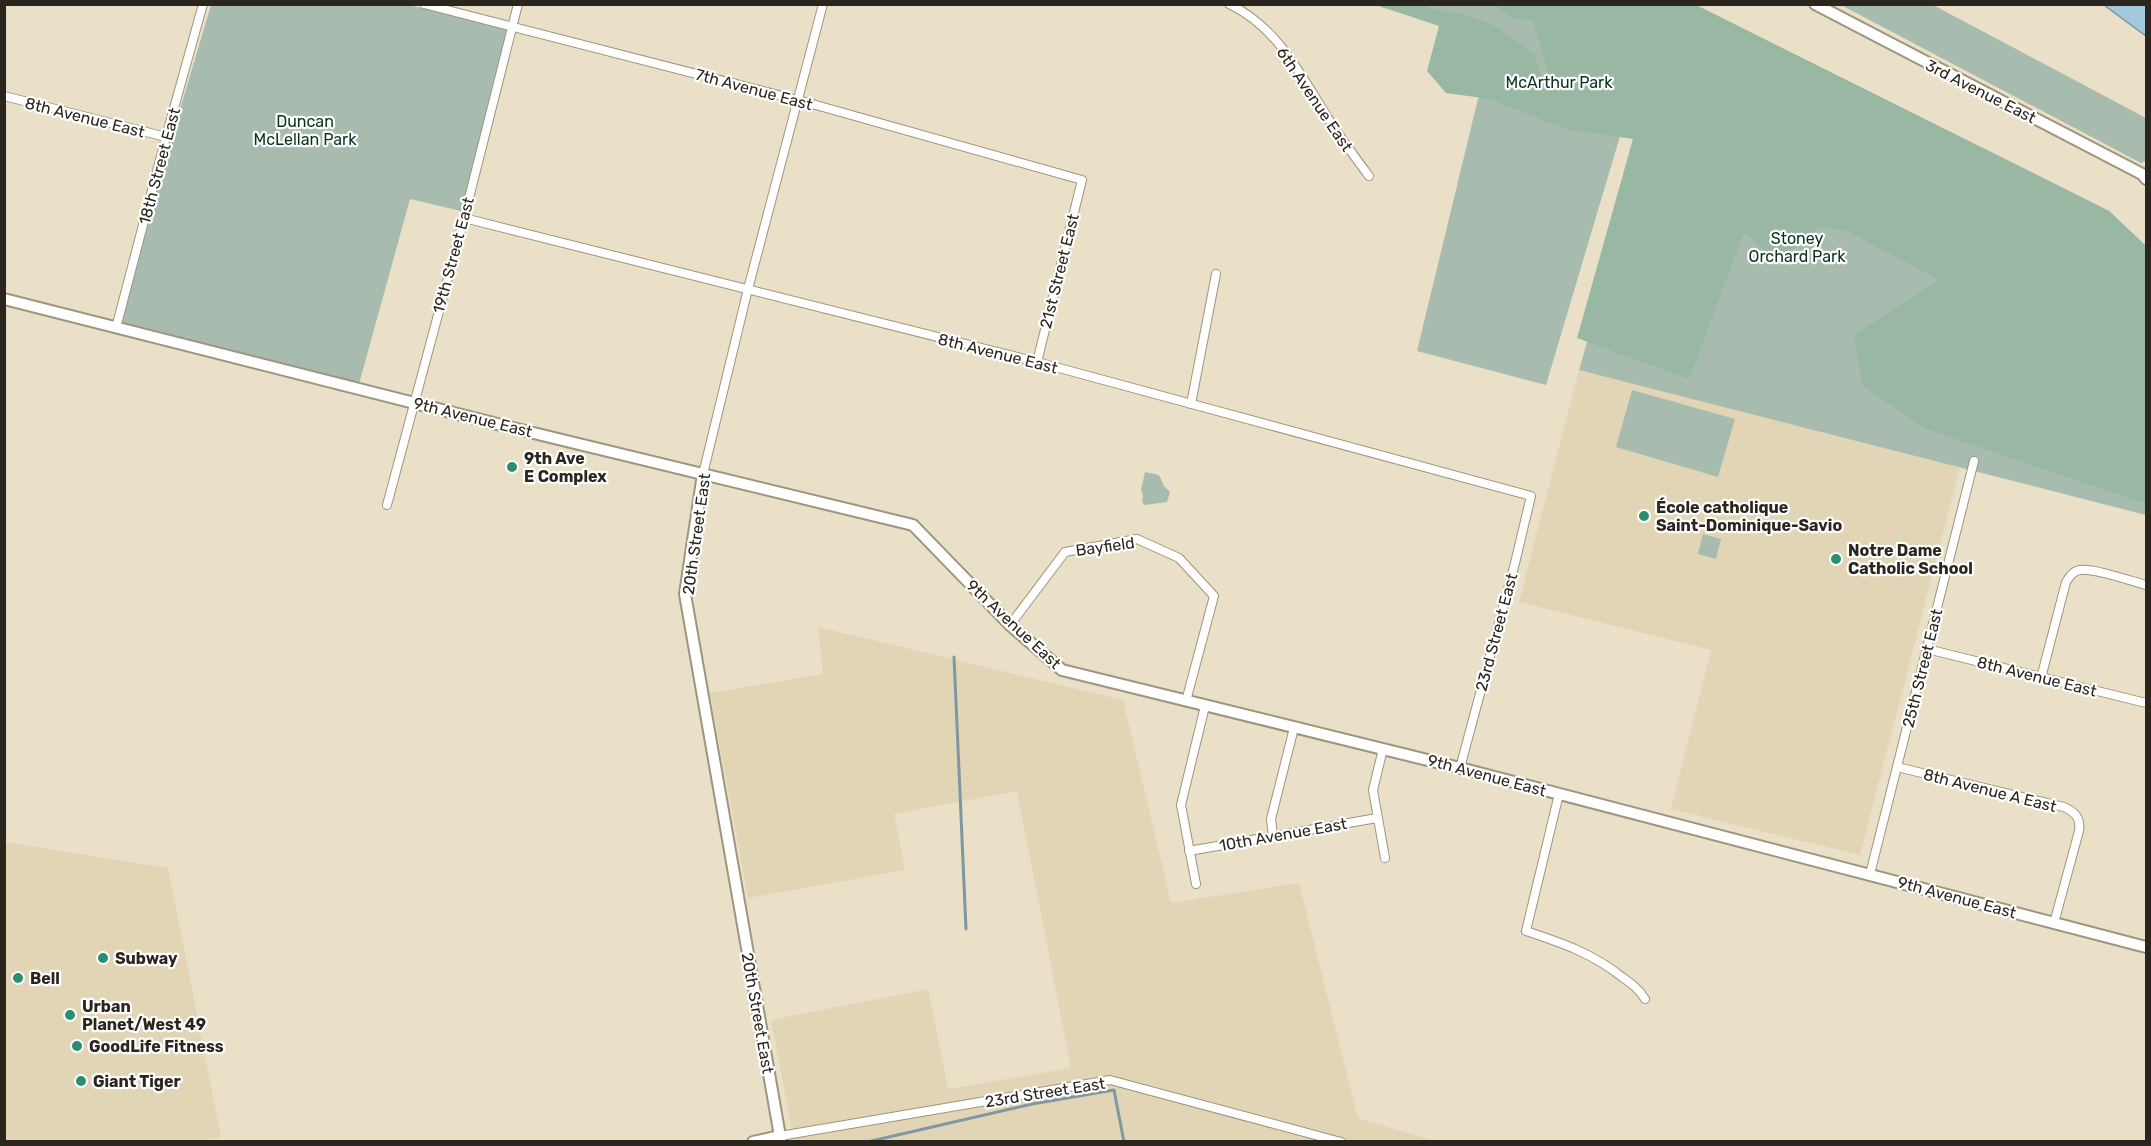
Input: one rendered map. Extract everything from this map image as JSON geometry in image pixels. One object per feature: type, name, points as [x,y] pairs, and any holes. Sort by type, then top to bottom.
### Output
[{"type":"street","name":"18th Street East","points":[[116,328],[203,4]]},
{"type":"street","name":"7th Avenue East","points":[[424,4],[798,100],[1082,180]]},
{"type":"street","name":"19th Street East","points":[[387,505],[464,218],[518,4]]},
{"type":"street","name":"20th Street East","points":[[781,1139],[685,594],[703,474],[748,289],[823,4]]},
{"type":"street","name":"6th Avenue East","points":[[1229,4],[1258,22],[1288,55],[1338,135],[1369,176]]},
{"type":"street","name":"3rd Avenue East","points":[[1815,4],[2142,174],[2146,179]]},
{"type":"street","name":"8th Avenue East","points":[[4,96],[166,137]]},
{"type":"street","name":"21st Street East","points":[[1037,362],[1082,180]]},
{"type":"street","name":"8th Avenue East","points":[[464,218],[1037,362],[1530,496]]},
{"type":"street","points":[[1191,404],[1216,274]]},
{"type":"street","name":"9th Avenue East","points":[[4,299],[913,525],[1010,625],[1062,670],[1460,768],[2146,947]]},
{"type":"street","name":"25th Street East","points":[[1870,874],[1974,461]]},
{"type":"street","name":"23rd Street East","points":[[1460,768],[1515,563],[1530,496]]},
{"type":"street","name":"Bayfield","points":[[1010,625],[1065,552],[1137,539],[1179,558],[1214,596],[1186,701]]},
{"type":"street","points":[[2041,678],[2066,582],[2073,572],[2092,571],[2146,585]]},
{"type":"street","name":"8th Avenue East","points":[[1927,649],[2146,703]]},
{"type":"street","points":[[1196,884],[1181,805],[1205,706]]},
{"type":"street","points":[[1273,836],[1271,819],[1294,728]]},
{"type":"street","points":[[1383,749],[1373,790],[1385,858]]},
{"type":"street","name":"8th Avenue A East","points":[[1897,767],[2071,810],[2079,819],[2079,831],[2054,923]]},
{"type":"street","points":[[1559,794],[1526,930],[1581,950],[1608,965],[1640,990],[1646,999]]},
{"type":"street","name":"10th Avenue East","points":[[1190,851],[1377,818]]},
{"type":"street","name":"23rd Street East","points":[[781,1139],[1110,1080],[1341,1142]]},
{"type":"street","points":[[753,1142],[781,1139]]},
{"type":"shaded area","name":"Notre Dame Catholic School","points":[[1579,370],[1960,467],[1860,855],[1671,809],[1711,650],[1519,602]]},
{"type":"shaded area","points":[[818,627],[1123,700],[1171,903],[1299,883],[1358,1118],[1435,1141],[794,1141],[771,1020],[928,989],[948,1089],[1071,1068],[1017,791],[894,814],[905,870],[748,898],[710,693],[823,674]]},
{"type":"shaded area","points":[[4,842],[168,868],[221,1137],[195,1142],[5,1141]]},
{"type":"green space","name":"Duncan McLellan Park","points":[[211,5],[409,5],[508,30],[461,211],[410,199],[359,384],[121,325],[170,143]]},
{"type":"green space","name":"McArthur Park","points":[[1375,5],[1659,5],[1546,385],[1417,351],[1492,41]]},
{"type":"green space","name":"Stoney Orchard Park","points":[[1382,5],[1424,5],[1432,9],[1471,16],[1496,27],[1534,53],[1541,76],[1552,85],[1533,20],[1512,18],[1493,5],[1696,5],[2109,211],[2146,246],[2146,504],[1924,428],[1862,385],[1854,335],[1939,280],[1847,231],[1820,226],[1776,262],[1744,232],[1689,379],[1577,338],[1633,139],[1566,129],[1490,99],[1446,93],[1427,71],[1439,26],[1382,7]]},
{"type":"green space","name":"Stoney Orchard Park","points":[[1684,5],[1696,5],[2109,211],[2146,246],[2146,515],[1579,370]]},
{"type":"green space","points":[[1841,5],[1933,5],[2146,118],[2146,161],[2141,163]]},
{"type":"green space","points":[[1632,390],[1735,419],[1718,477],[1616,447]]},
{"type":"green space","points":[[1145,472],[1159,475],[1170,492],[1167,502],[1145,505],[1142,502],[1141,490]]},
{"type":"green space","points":[[1703,534],[1721,539],[1716,559],[1698,554]]},
{"type":"water","points":[[2104,5],[2146,5],[2146,36]]},
{"type":"waterway","points":[[954,657],[966,929]]},
{"type":"waterway","points":[[867,1142],[1032,1104],[1114,1090],[1124,1142]]},
{"type":"place","name":"9th Ave E Complex","points":[[512,467]]},
{"type":"place","name":"École catholique Saint-Dominique-Savio","points":[[1644,516]]},
{"type":"place","name":"Notre Dame Catholic School","points":[[1836,559]]},
{"type":"place","name":"Subway","points":[[103,958]]},
{"type":"place","name":"Bell","points":[[18,978]]},
{"type":"place","name":"Urban Planet/West 49","points":[[70,1015]]},
{"type":"place","name":"GoodLife Fitness","points":[[77,1046]]},
{"type":"place","name":"Giant Tiger","points":[[81,1081]]}]
